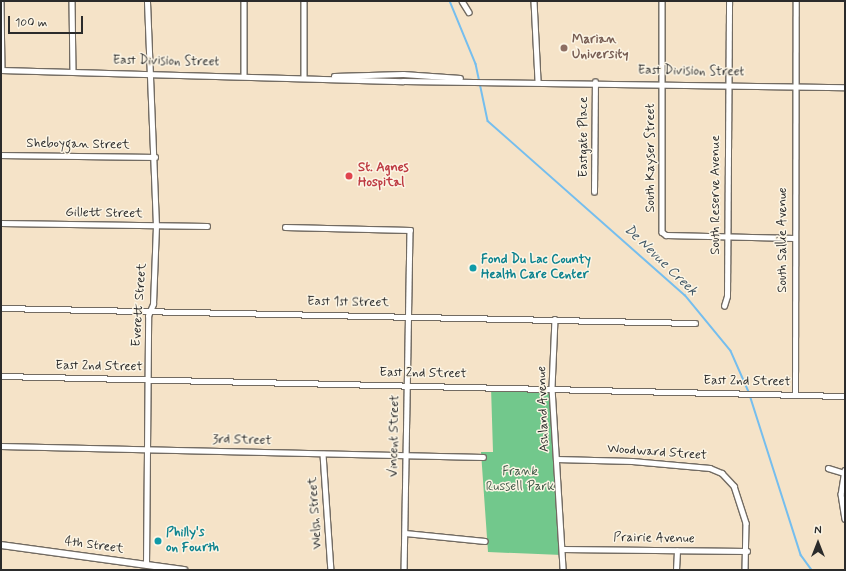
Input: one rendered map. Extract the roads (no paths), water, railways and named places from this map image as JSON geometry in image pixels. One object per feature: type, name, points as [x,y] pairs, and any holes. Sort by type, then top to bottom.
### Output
[{"type":"street","points":[[1,1],[2,70]]},
{"type":"street","points":[[72,1],[72,71]]},
{"type":"street","name":"Everett Street","points":[[146,565],[147,379],[156,226],[155,157],[149,72],[147,1]]},
{"type":"street","points":[[244,1],[244,74]]},
{"type":"street","points":[[304,1],[304,76]]},
{"type":"street","points":[[462,1],[469,12]]},
{"type":"street","points":[[534,1],[538,81]]},
{"type":"street","name":"South Kayser Street","points":[[662,1],[663,233],[727,237]]},
{"type":"street","name":"South Reserve Avenue","points":[[724,306],[727,296],[729,1]]},
{"type":"street","name":"South Sallie Avenue","points":[[795,394],[794,238],[796,1]]},
{"type":"street","name":"East Division Street","points":[[2,70],[330,76],[403,81],[484,80],[845,87]]},
{"type":"street","name":"East Division Street","points":[[330,76],[351,73],[423,74],[466,80]]},
{"type":"street","name":"Eastgate Place","points":[[594,192],[595,82]]},
{"type":"street","name":"Sheboygan Street","points":[[1,155],[155,157]]},
{"type":"street","name":"Gillett Street","points":[[1,223],[207,226]]},
{"type":"street","name":"Vincent Street","points":[[285,228],[410,230],[404,570]]},
{"type":"street","points":[[727,237],[794,238]]},
{"type":"street","name":"East 1st Street","points":[[1,308],[695,323]]},
{"type":"street","name":"Ashland Avenue","points":[[555,319],[552,388],[563,570]]},
{"type":"street","name":"East 2nd Street","points":[[1,376],[845,396]]},
{"type":"street","name":"3rd Street","points":[[1,446],[324,454],[406,454],[483,457]]},
{"type":"street","name":"Welsh Street","points":[[324,454],[331,570]]},
{"type":"street","name":"Woodward Street","points":[[556,459],[632,461],[720,471],[731,480],[747,527],[746,570]]},
{"type":"street","points":[[828,468],[845,471],[841,494],[845,519]]},
{"type":"street","points":[[404,533],[485,541]]},
{"type":"street","name":"4th Street","points":[[1,545],[184,570]]},
{"type":"street","name":"Prairie Avenue","points":[[562,549],[747,551]]},
{"type":"street","points":[[676,551],[676,570]]},
{"type":"street","points":[[146,565],[150,570]]},
{"type":"waterway","name":"De Nevue Creek","points":[[450,1],[476,64],[488,121],[685,295],[731,351],[749,392]]},
{"type":"waterway","name":"De Nevue Creek","points":[[750,395],[801,555],[812,570]]},
{"type":"place","name":"Marian University","points":[[564,48]]},
{"type":"place","name":"St. Agnes Hospital","points":[[349,176]]},
{"type":"place","name":"Fond Du Lac County Health Care Center","points":[[473,268]]},
{"type":"place","name":"Philly's on Fourth","points":[[158,541]]},
{"type":"park label","name":"Frank Russell Park","points":[[520,480]]}]
